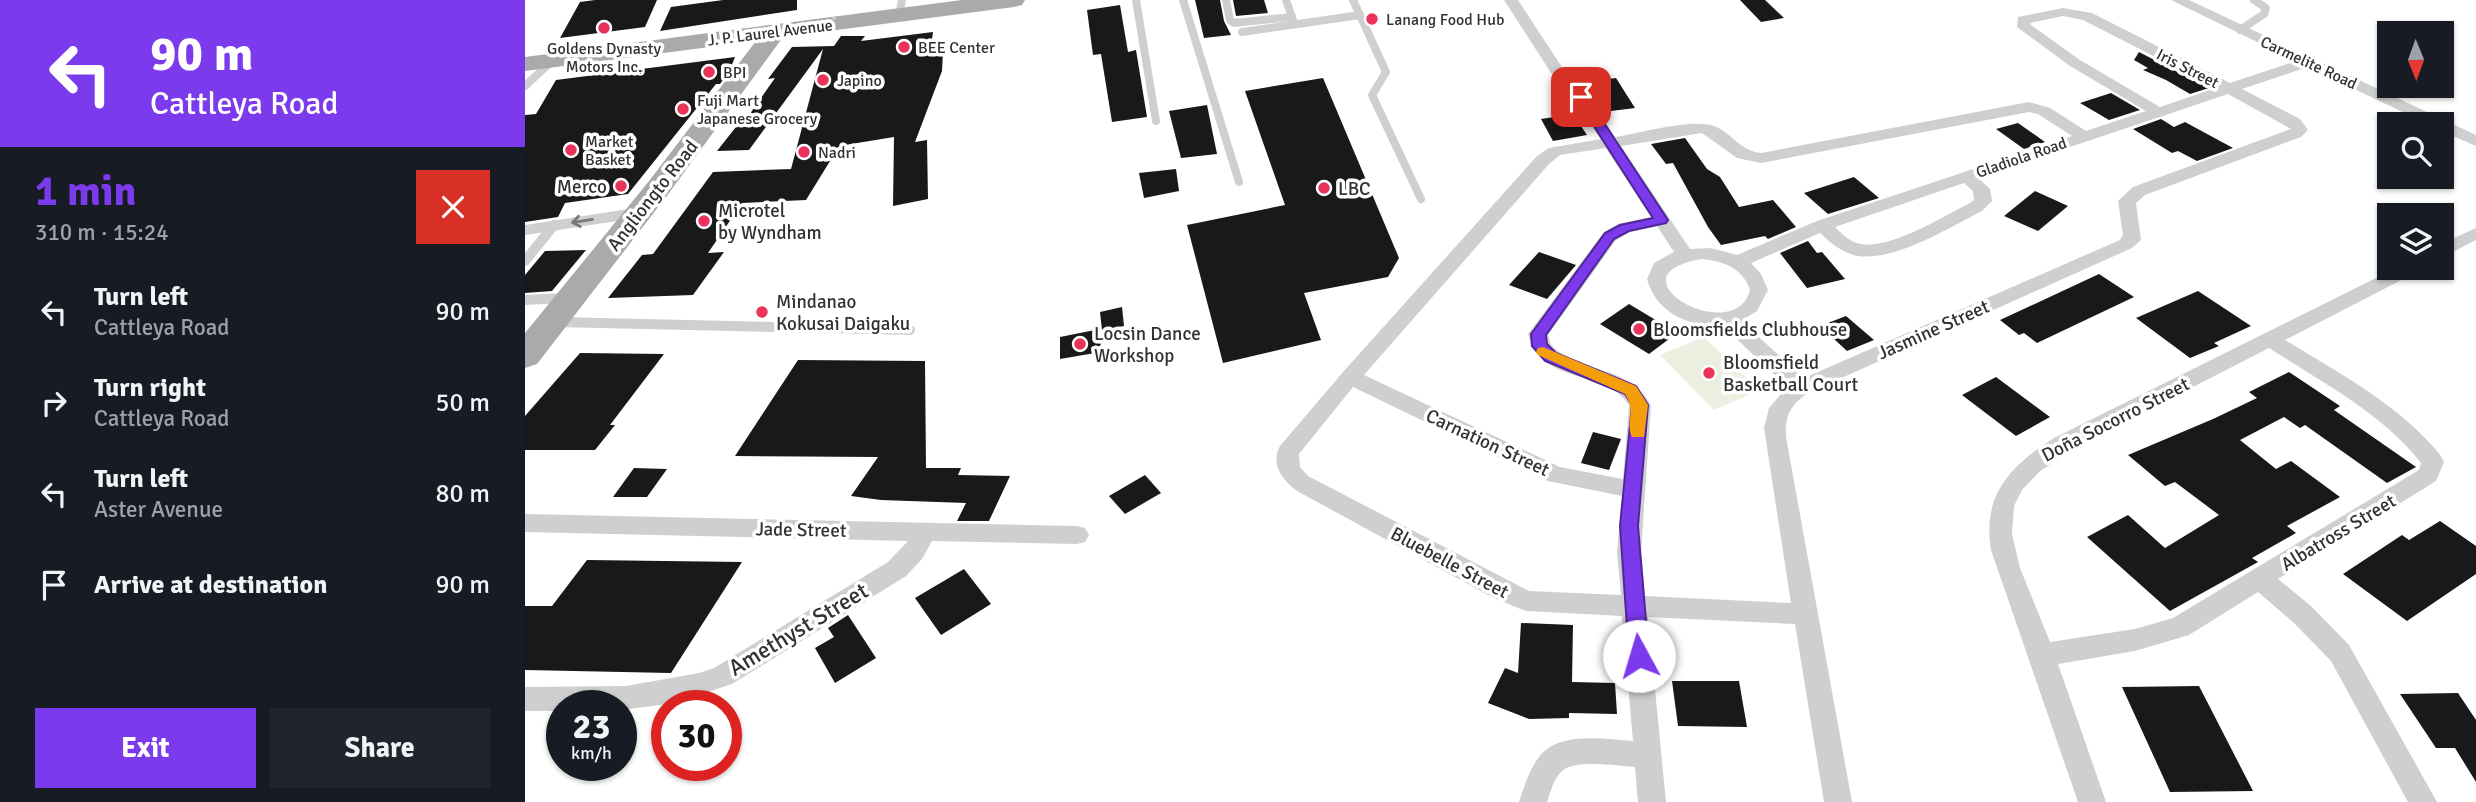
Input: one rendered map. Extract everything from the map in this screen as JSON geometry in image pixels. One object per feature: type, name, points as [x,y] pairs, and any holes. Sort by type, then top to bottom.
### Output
[{"type":"main road","name":"J. P. Laurel Avenue","points":[[525,64],[776,31],[901,8],[1014,0]]},
{"type":"main road","name":"Angliongto Road","points":[[525,356],[776,31]]},
{"type":"street","points":[[1511,0],[1534,25]]},
{"type":"street","points":[[1523,0],[1534,25],[1567,76],[1583,88],[1581,97],[1685,255]]},
{"type":"street","name":"Carmelite Road","points":[[2178,0],[2414,112]]},
{"type":"street","name":"Iris Street","points":[[2158,112],[2075,62],[2024,27],[2021,22],[2037,16],[2075,12],[2299,127]]},
{"type":"street","name":"Gladiola Road","points":[[1737,262],[1823,225],[2308,62]]},
{"type":"street","points":[[1350,377],[1549,154],[1567,148],[1702,128],[1715,132],[1739,154],[1761,158],[2029,107],[2044,111],[2083,136]]},
{"type":"street","name":"Jasmine Street","points":[[1838,802],[1774,422],[1780,404],[1801,388],[2126,244],[2132,240],[2126,206],[2130,196],[2295,134],[2299,127]]},
{"type":"street","name":"Carmelite Road","points":[[2454,131],[2476,141]]},
{"type":"street","points":[[1823,225],[1841,242],[1859,250],[1897,243],[1976,207],[1983,201],[1981,189],[1965,176]]},
{"type":"street","points":[[1652,802],[1629,552],[1640,413],[1637,397],[1620,384],[1551,357],[1539,346],[1538,334],[1610,236],[1624,228],[1662,220]]},
{"type":"street","points":[[2454,244],[2476,233]]},
{"type":"street","points":[[1711,254],[1737,262],[1755,278],[1758,296],[1744,312],[1726,318],[1694,316],[1674,309],[1661,296],[1656,283],[1659,270],[1670,261],[1685,255],[1711,254]]},
{"type":"street","name":"Doña Socorro Street","points":[[2092,802],[2042,655],[2006,561],[2000,519],[2012,485],[2034,461],[2062,444],[2387,280]]},
{"type":"street","points":[[1726,318],[1801,388]]},
{"type":"street","name":"Albatross Street","points":[[2042,655],[2135,640],[2181,627],[2428,475],[2433,462],[2423,446],[2393,421],[2271,340]]},
{"type":"street","name":"Bluebelle Street","points":[[1350,377],[1292,444],[1286,460],[1293,477],[1511,595],[1544,603],[1806,614]]},
{"type":"street","name":"Carnation Street","points":[[1350,377],[1556,475],[1632,489]]},
{"type":"street","name":"Jade Street","points":[[525,523],[1077,535]]},
{"type":"street","name":"Amethyst Street","points":[[525,699],[646,696],[682,691],[704,684],[723,676],[897,569],[914,552],[926,531]]},
{"type":"street","points":[[2260,579],[2324,634],[2340,653],[2423,802]]},
{"type":"street","points":[[1533,802],[1546,771],[1560,757],[1583,752],[1649,755]]},
{"type":"lane","points":[[1136,0],[1156,121]]},
{"type":"lane","points":[[1183,0],[1239,182]]},
{"type":"lane","points":[[1226,0],[1230,20],[1234,23],[1360,15]]},
{"type":"lane","points":[[1286,0],[1293,21]]},
{"type":"lane","points":[[1353,0],[1386,72],[1372,95],[1421,199]]},
{"type":"lane","points":[[2240,30],[2264,14],[2266,8],[2254,0]]},
{"type":"lane","points":[[1242,32],[1293,21]]},
{"type":"lane","points":[[525,86],[553,60]]},
{"type":"lane","points":[[525,230],[638,212]]},
{"type":"lane","points":[[525,261],[554,225]]},
{"type":"lane","points":[[525,300],[571,298]]},
{"type":"lane","points":[[552,322],[910,330]]},
{"type":"path","points":[[830,34],[835,15]]},
{"type":"shaded area","name":"Bloomsfield Basketball Court","points":[[1704,337],[1759,390],[1714,410],[1660,355]]},
{"type":"building","points":[[657,0],[645,27],[560,38],[580,2]]},
{"type":"building","points":[[723,0],[797,0],[797,10],[660,31],[671,7]]},
{"type":"building","points":[[1195,0],[1220,0],[1224,21],[1231,35],[1204,38]]},
{"type":"building","points":[[1233,0],[1264,0],[1268,13],[1236,16]]},
{"type":"building","points":[[1740,0],[1765,0],[1784,18],[1761,22]]},
{"type":"building","points":[[1120,5],[1128,52],[1136,50],[1147,117],[1112,122],[1101,54],[1093,55],[1087,10]]},
{"type":"building","points":[[933,32],[930,54],[943,52],[942,71],[915,142],[927,140],[928,199],[893,206],[894,137],[845,145],[843,152],[835,153],[806,200],[742,203],[708,253],[724,252],[693,295],[608,298],[642,255],[653,254],[713,172],[791,169],[823,49],[749,150],[717,151],[743,118],[747,118],[775,78],[768,79],[792,47],[834,46],[841,36],[865,36],[861,41]]},
{"type":"building","points":[[2139,52],[2209,88],[2190,94],[2143,70],[2148,68],[2134,60]]},
{"type":"building","points":[[735,57],[720,84],[716,84],[628,194],[565,203],[558,217],[525,222],[525,115],[536,114],[556,80]]},
{"type":"building","points":[[1323,78],[1399,258],[1388,277],[1304,293],[1321,340],[1223,363],[1187,225],[1285,205],[1245,91]]},
{"type":"building","points":[[1616,78],[1635,108],[1611,111],[1593,81]]},
{"type":"building","points":[[2111,93],[2140,110],[2109,120],[2080,103]]},
{"type":"building","points":[[1207,105],[1217,154],[1181,158],[1169,111]]},
{"type":"building","points":[[1573,114],[1587,135],[1553,141],[1541,119]]},
{"type":"building","points":[[2161,119],[2174,127],[2185,122],[2233,148],[2197,161],[2178,151],[2172,153],[2133,129]]},
{"type":"building","points":[[2018,123],[2045,142],[2024,149],[1996,129]]},
{"type":"building","points":[[1685,138],[1707,169],[1720,177],[1739,207],[1773,200],[1796,227],[1768,239],[1765,236],[1721,245],[1708,227],[1673,163],[1666,164],[1651,144]]},
{"type":"building","points":[[1176,169],[1179,191],[1144,198],[1139,173]]},
{"type":"building","points":[[1854,177],[1879,198],[1828,214],[1804,193]]},
{"type":"building","points":[[2035,191],[2068,206],[2038,231],[2004,216]]},
{"type":"building","points":[[1808,241],[1817,253],[1822,252],[1845,279],[1807,288],[1780,253]]},
{"type":"building","points":[[586,250],[552,291],[525,293],[525,275],[545,251]]},
{"type":"building","points":[[1539,252],[1576,265],[1547,299],[1509,285]]},
{"type":"building","points":[[2099,274],[2134,297],[2037,343],[2024,333],[2019,335],[2000,320]]},
{"type":"building","points":[[2198,291],[2251,326],[2214,343],[2219,346],[2190,358],[2136,318]]},
{"type":"building","name":"Bloomsfields Clubhouse","points":[[1629,304],[1677,333],[1649,354],[1600,324]]},
{"type":"building","points":[[1122,307],[1124,326],[1102,330],[1100,312]]},
{"type":"building","points":[[1846,316],[1874,340],[1847,351],[1820,326]]},
{"type":"building","name":"Locsin Dance Workshop","points":[[1100,329],[1101,352],[1060,359],[1060,337]]},
{"type":"building","points":[[580,353],[664,354],[610,425],[615,425],[595,450],[525,450],[525,416]]},
{"type":"building","points":[[798,360],[925,361],[926,468],[961,468],[958,475],[1010,476],[989,521],[957,521],[966,503],[881,500],[851,496],[878,457],[735,456]]},
{"type":"building","points":[[2289,372],[2340,406],[2334,410],[2416,467],[2387,483],[2305,425],[2300,428],[2284,417],[2240,440],[2276,469],[2291,461],[2340,497],[2287,526],[2296,533],[2252,558],[2258,562],[2170,611],[2087,537],[2128,515],[2165,548],[2219,515],[2175,482],[2165,486],[2128,455],[2257,398],[2249,392]]},
{"type":"building","points":[[1996,377],[2050,417],[2016,436],[1962,395]]},
{"type":"building","points":[[1593,432],[1621,439],[1609,470],[1581,463]]},
{"type":"building","points":[[634,468],[667,469],[647,497],[613,497]]},
{"type":"building","points":[[1145,475],[1161,493],[1125,514],[1109,496]]},
{"type":"building","points":[[2440,521],[2476,546],[2476,574],[2407,621],[2343,574],[2402,535],[2409,540]]},
{"type":"building","points":[[587,560],[742,562],[671,673],[525,670],[525,606],[552,606]]},
{"type":"building","points":[[964,569],[991,604],[941,635],[915,598]]},
{"type":"building","points":[[848,615],[876,658],[835,683],[815,648],[834,637],[828,628]]},
{"type":"building","points":[[1521,623],[1573,625],[1572,682],[1615,683],[1617,714],[1569,713],[1569,718],[1529,719],[1488,703],[1505,668],[1518,673]]},
{"type":"building","points":[[1672,681],[1739,681],[1747,727],[1678,726]]},
{"type":"building","points":[[2199,686],[2253,791],[2170,792],[2122,687]]},
{"type":"building","points":[[2458,693],[2476,720],[2476,782],[2455,748],[2436,748],[2400,694]]},
{"type":"slow traffic","points":[[1543,352],[1630,390],[1640,405],[1638,433]]},
{"type":"place","name":"Lanang Food Hub","points":[[1372,19]]},
{"type":"place","name":"Goldens Dynasty Motors Inc.","points":[[604,28]]},
{"type":"place","name":"BEE Center","points":[[904,47]]},
{"type":"place","name":"BPI","points":[[709,72]]},
{"type":"place","name":"Japino","points":[[823,80]]},
{"type":"place","name":"Fuji Mart Japanese Grocery","points":[[683,109]]},
{"type":"place","name":"Market Basket","points":[[571,150]]},
{"type":"place","name":"Nadri","points":[[804,152]]},
{"type":"place","name":"Merco","points":[[621,186]]},
{"type":"place","name":"LBC","points":[[1324,188]]},
{"type":"place","name":"Microtel by Wyndham","points":[[704,221]]},
{"type":"place","name":"Mindanao Kokusai Daigaku","points":[[762,312]]},
{"type":"place","name":"Bloomsfields Clubhouse","points":[[1639,329]]},
{"type":"place","name":"Locsin Dance Workshop","points":[[1080,344]]},
{"type":"place","name":"Bloomsfield Basketball Court","points":[[1709,373]]},
{"type":"route","points":[[1581,97],[1662,220],[1624,228],[1610,236],[1538,334],[1539,346],[1551,357],[1620,384],[1637,397],[1640,405],[1629,526],[1639,656]]}]
